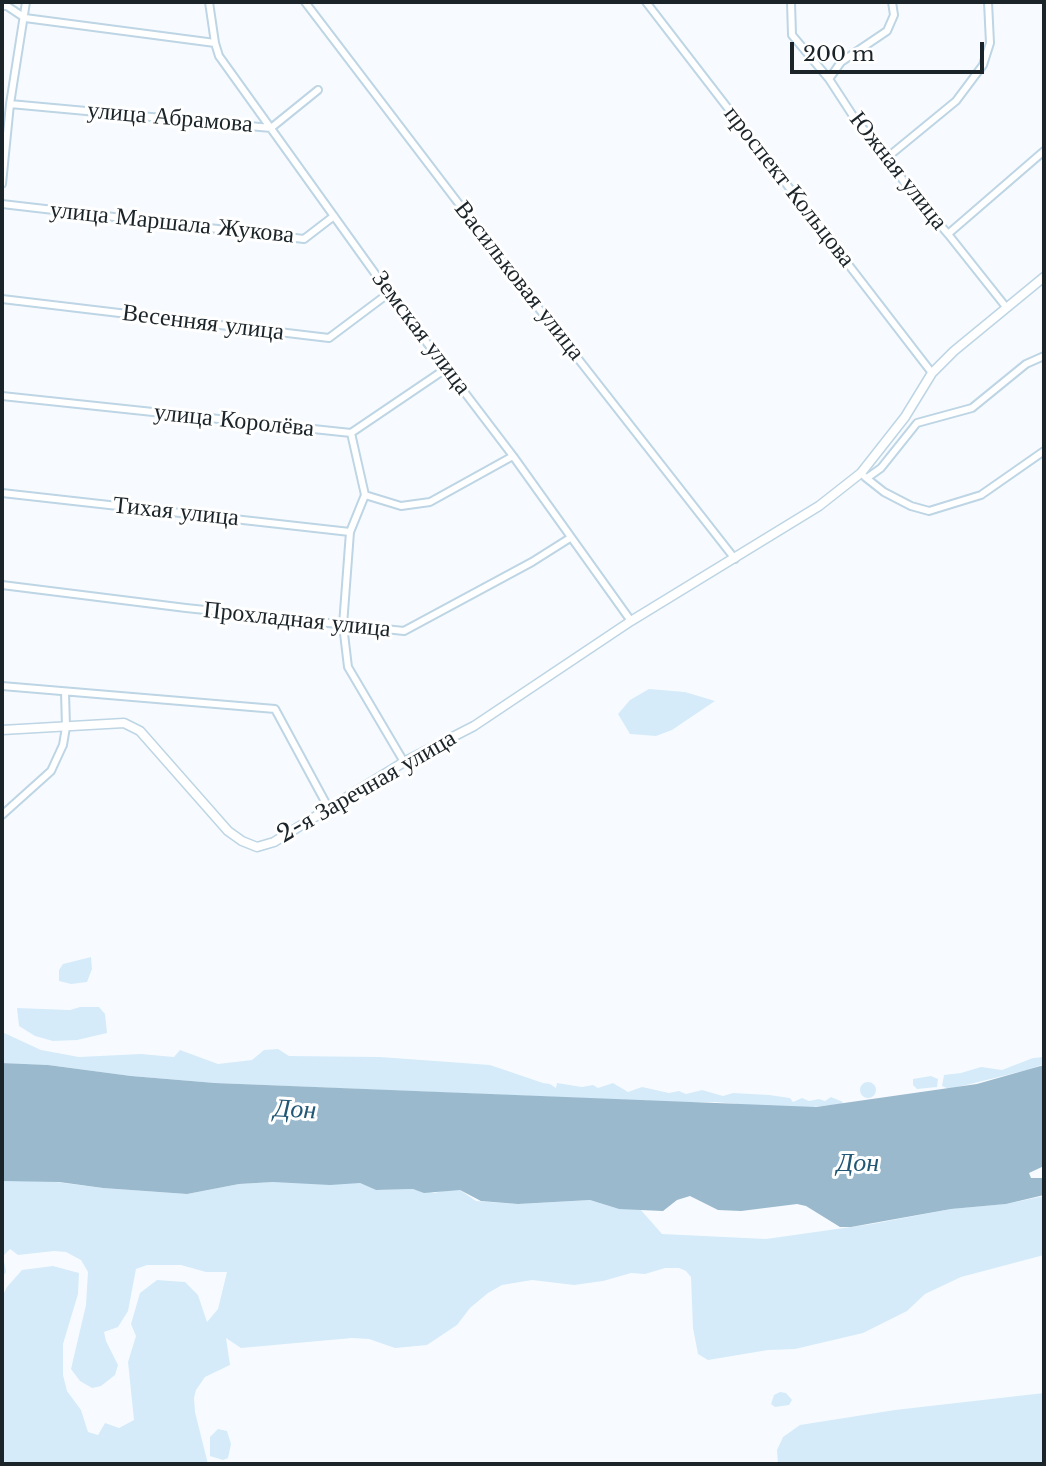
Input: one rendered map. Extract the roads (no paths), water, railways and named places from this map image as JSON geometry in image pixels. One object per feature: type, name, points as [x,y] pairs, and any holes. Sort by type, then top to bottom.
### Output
[{"type":"street","points":[[2,184],[10,104],[26,2]]},
{"type":"street","name":"Земская улица","points":[[209,2],[219,56],[389,293],[513,456],[631,621]]},
{"type":"street","name":"Васильковая улица","points":[[305,2],[536,305],[735,559]]},
{"type":"street","name":"проспект Кольцова","points":[[646,2],[932,373]]},
{"type":"street","name":"Южная улица","points":[[791,2],[792,35],[830,79],[858,122],[889,156],[905,184],[1006,307]]},
{"type":"street","points":[[830,79],[841,62],[887,31],[894,15],[892,2]]},
{"type":"street","points":[[889,156],[956,102],[983,65],[990,43],[988,2]]},
{"type":"street","points":[[2,6],[7,6],[25,18],[215,43]]},
{"type":"street","name":"улица Абрамова","points":[[10,104],[271,128],[317,90]]},
{"type":"street","points":[[948,234],[1044,151]]},
{"type":"street","name":"улица Маршала Жукова","points":[[2,204],[304,239],[334,216]]},
{"type":"street","name":"2-я Заречная улица","points":[[2,730],[124,723],[140,731],[228,831],[257,847],[274,842],[404,762],[474,726],[631,621],[735,559],[864,476],[932,373],[954,351],[1044,277]]},
{"type":"street","name":"Весенняя улица","points":[[2,299],[329,338],[389,293]]},
{"type":"street","points":[[1044,356],[1026,364],[972,408],[917,423],[881,468],[864,476],[884,492],[929,511],[981,495],[1044,451]]},
{"type":"street","points":[[404,762],[348,667],[343,625],[350,532],[365,495],[351,433],[447,368]]},
{"type":"street","name":"улица Королёва","points":[[2,396],[351,433]]},
{"type":"street","points":[[365,495],[401,506],[430,502],[513,456]]},
{"type":"street","name":"Тихая улица","points":[[2,493],[350,532]]},
{"type":"street","name":"Прохладная улица","points":[[2,584],[186,608],[404,631],[570,538]]},
{"type":"street","points":[[2,686],[275,709],[329,809]]},
{"type":"street","points":[[2,815],[51,771],[63,745],[66,727],[65,692]]},
{"type":"water","name":"Дон","points":[[2,1063],[48,1065],[215,1083],[816,1107],[977,1084],[1044,1065],[1044,1166],[1029,1173],[1031,1178],[1044,1178],[1044,1195],[1006,1204],[951,1209],[840,1227],[806,1206],[797,1204],[741,1211],[718,1210],[690,1196],[677,1200],[663,1211],[619,1209],[590,1200],[518,1204],[481,1201],[460,1190],[424,1193],[413,1189],[376,1190],[360,1183],[239,1184],[187,1194],[59,1182],[2,1181]]}]
